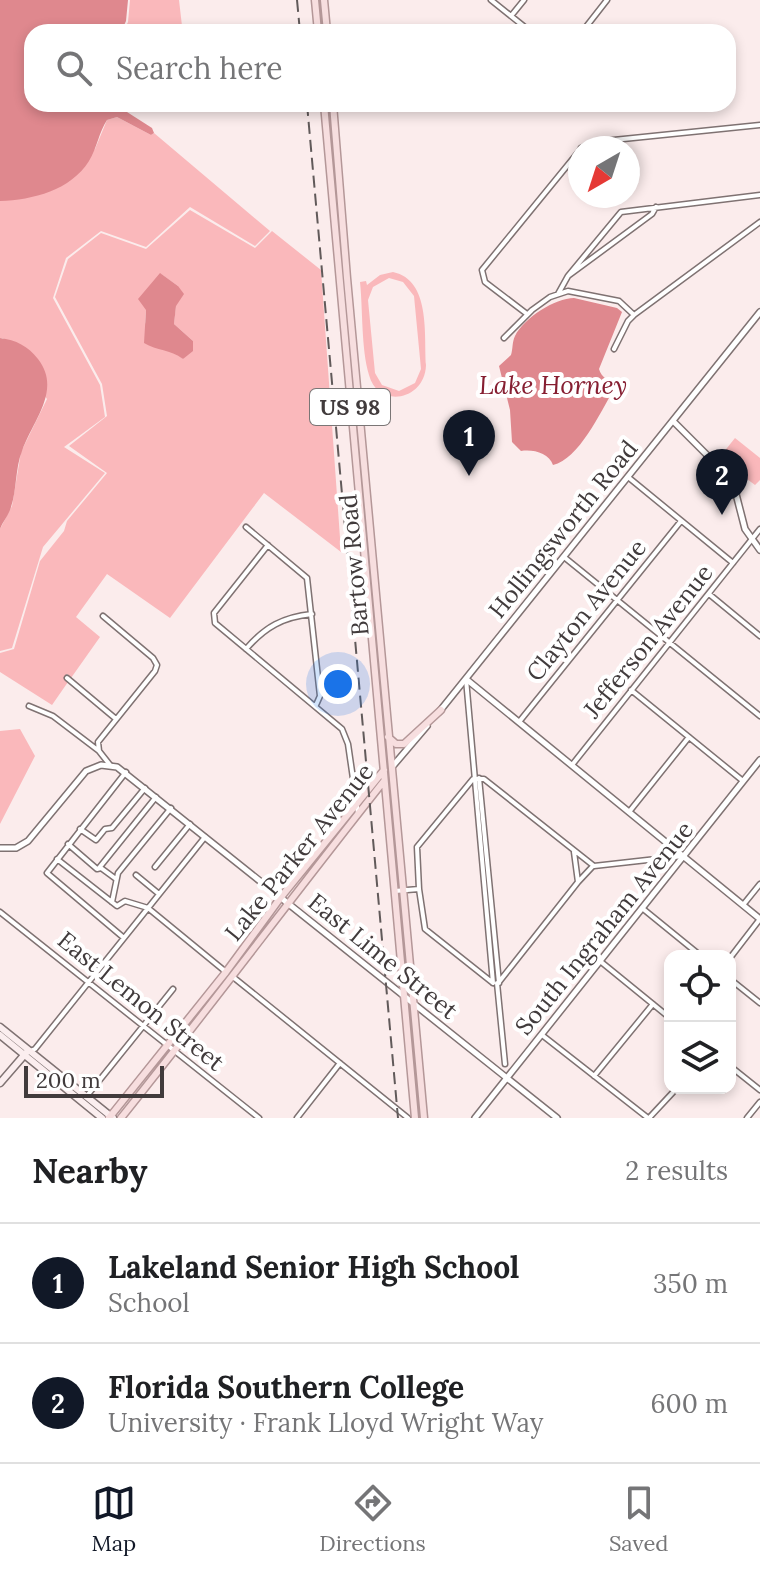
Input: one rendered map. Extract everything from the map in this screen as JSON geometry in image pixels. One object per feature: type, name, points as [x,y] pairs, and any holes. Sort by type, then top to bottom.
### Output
[{"type":"main road","points":[[315,0],[317,24]]},
{"type":"main road","points":[[324,0],[326,24]]},
{"type":"main road","name":"Bartow Road","points":[[325,112],[404,890],[424,1118]]},
{"type":"main road","name":"Bartow Road","points":[[334,112],[383,771],[415,1118]]},
{"type":"main road","points":[[388,737],[396,744],[404,744],[441,710]]},
{"type":"main road","name":"Lake Parker Avenue","points":[[111,1117],[356,803],[383,771],[391,768]]},
{"type":"main road","name":"Lake Parker Avenue","points":[[121,1118],[233,978],[385,780],[391,768]]},
{"type":"main road","points":[[0,1027],[102,1118]]},
{"type":"main road","points":[[0,1035],[111,1117]]},
{"type":"main road","points":[[0,1083],[26,1053]]},
{"type":"street","points":[[491,0],[521,24]]},
{"type":"street","points":[[511,16],[524,0]]},
{"type":"street","points":[[588,24],[607,0]]},
{"type":"street","points":[[640,137],[760,125]]},
{"type":"street","points":[[527,314],[485,282],[482,270],[568,165]]},
{"type":"street","points":[[558,294],[568,276],[621,212],[760,195]]},
{"type":"street","points":[[568,276],[652,214],[656,207]]},
{"type":"street","points":[[614,349],[634,315],[760,222]]},
{"type":"street","points":[[504,338],[527,314],[568,291],[619,301],[634,315]]},
{"type":"street","name":"Hollingsworth Road","points":[[391,768],[760,312]]},
{"type":"street","points":[[673,421],[727,475],[736,494],[745,529],[760,550]]},
{"type":"street","points":[[628,477],[733,563]]},
{"type":"street","name":"Clayton Avenue","points":[[519,722],[681,521]]},
{"type":"street","points":[[246,527],[307,578],[320,696],[316,705]]},
{"type":"street","name":"Jefferson Avenue","points":[[572,765],[760,529]]},
{"type":"street","points":[[268,545],[214,613],[218,627],[337,723],[347,737],[358,813]]},
{"type":"street","points":[[564,557],[760,716]]},
{"type":"street","points":[[708,594],[760,636]]},
{"type":"street","points":[[246,649],[260,633],[276,622],[312,614]]},
{"type":"street","points":[[99,751],[98,742],[157,665],[153,658],[103,616]]},
{"type":"street","points":[[67,678],[116,719]]},
{"type":"street","points":[[466,679],[760,919],[736,950]]},
{"type":"street","points":[[466,679],[505,1064]]},
{"type":"street","points":[[631,690],[743,781]]},
{"type":"street","points":[[29,706],[53,716],[99,751],[110,765]]},
{"type":"street","points":[[629,812],[689,737]]},
{"type":"street","name":"South Ingraham Avenue","points":[[475,1118],[760,760]]},
{"type":"street","points":[[0,848],[16,848],[29,840],[86,771],[110,765]]},
{"type":"street","name":"East Lime Street","points":[[110,765],[126,772],[557,1118]]},
{"type":"street","points":[[124,938],[48,875],[68,844],[126,772]]},
{"type":"street","points":[[475,777],[417,847],[419,889],[424,926],[496,983]]},
{"type":"street","points":[[475,777],[484,779],[594,866]]},
{"type":"street","points":[[80,829],[96,840],[105,829],[112,828],[145,788]]},
{"type":"street","points":[[99,868],[156,797]]},
{"type":"street","points":[[112,902],[118,873],[171,808]]},
{"type":"street","points":[[155,867],[190,824]]},
{"type":"street","points":[[26,1053],[35,1049],[205,837]]},
{"type":"street","points":[[68,844],[116,879]]},
{"type":"street","points":[[574,852],[578,882]]},
{"type":"street","points":[[496,983],[594,866],[683,856]]},
{"type":"street","points":[[57,859],[117,906],[125,901],[148,908],[408,1118]]},
{"type":"street","points":[[136,875],[159,894]]},
{"type":"street","points":[[743,905],[760,884]]},
{"type":"street","points":[[395,891],[419,889]]},
{"type":"street","points":[[642,908],[694,950]]},
{"type":"street","name":"East Lemon Street","points":[[0,912],[259,1118]]},
{"type":"street","points":[[600,961],[664,1013]]},
{"type":"street","points":[[736,984],[760,1003]]},
{"type":"street","points":[[86,1097],[173,989]]},
{"type":"street","points":[[594,1076],[653,1004]]},
{"type":"street","points":[[542,1035],[648,1118],[671,1094]]},
{"type":"street","points":[[297,1118],[340,1063]]},
{"type":"street","points":[[736,1071],[760,1090]]},
{"type":"street","points":[[747,1118],[760,1102]]},
{"type":"shaded area","points":[[130,0],[179,0],[182,24],[128,22]]},
{"type":"shaded area","points":[[117,117],[151,135],[154,133],[270,231],[255,246],[190,207],[146,247],[101,231],[66,258],[53,298],[100,385],[105,417],[64,447],[105,473],[43,547],[12,648],[0,651],[0,529],[12,506],[21,452],[47,399],[0,338],[0,201],[95,149],[107,120]]},
{"type":"shaded area","points":[[190,210],[255,248],[272,231],[321,270],[341,552],[264,493],[170,618],[107,574],[76,617],[100,637],[71,678],[67,674],[64,678],[68,682],[52,705],[0,672],[0,653],[14,649],[40,561],[64,531],[67,521],[107,473],[69,446],[107,416],[102,384],[55,297],[68,259],[101,233],[146,249]],"holes":[[[161,274],[178,286],[174,324],[193,341],[183,359],[145,323],[146,310]]]},
{"type":"shaded area","points":[[393,272],[405,277],[420,297],[423,310],[424,377],[418,387],[400,396],[382,393],[374,386],[366,364],[360,282],[366,281],[367,285],[380,275]],"holes":[[[389,278],[403,282],[414,296],[421,369],[415,383],[399,391],[382,385],[375,373],[368,300],[373,287]]]},
{"type":"shaded area","points":[[735,438],[760,458],[760,480],[755,485],[719,458]]},
{"type":"shaded area","points":[[20,729],[35,756],[0,824],[0,731]]},
{"type":"water","points":[[0,0],[128,0],[125,24],[24,24],[24,112],[127,112],[152,128],[154,133],[151,135],[117,117],[107,120],[89,161],[72,179],[38,196],[0,201]]},
{"type":"water","points":[[160,273],[184,294],[176,306],[174,324],[193,341],[193,351],[183,359],[144,343],[146,310],[138,299]]},
{"type":"water","name":"Lake Horney","points":[[574,298],[617,308],[622,312],[599,369],[614,389],[580,445],[563,461],[553,465],[544,455],[521,451],[512,442],[510,410],[499,366],[511,355],[515,336],[525,322],[549,305]]},
{"type":"water","points":[[0,338],[16,342],[30,351],[45,371],[47,382],[43,405],[20,458],[10,510],[0,529]]},
{"type":"railway","points":[[297,0],[299,24]]},
{"type":"railway","points":[[308,112],[398,1118]]},
{"type":"place","name":"Lakeland Senior High School","points":[[469,476]]},
{"type":"place","name":"Florida Southern College","points":[[722,515]]}]
